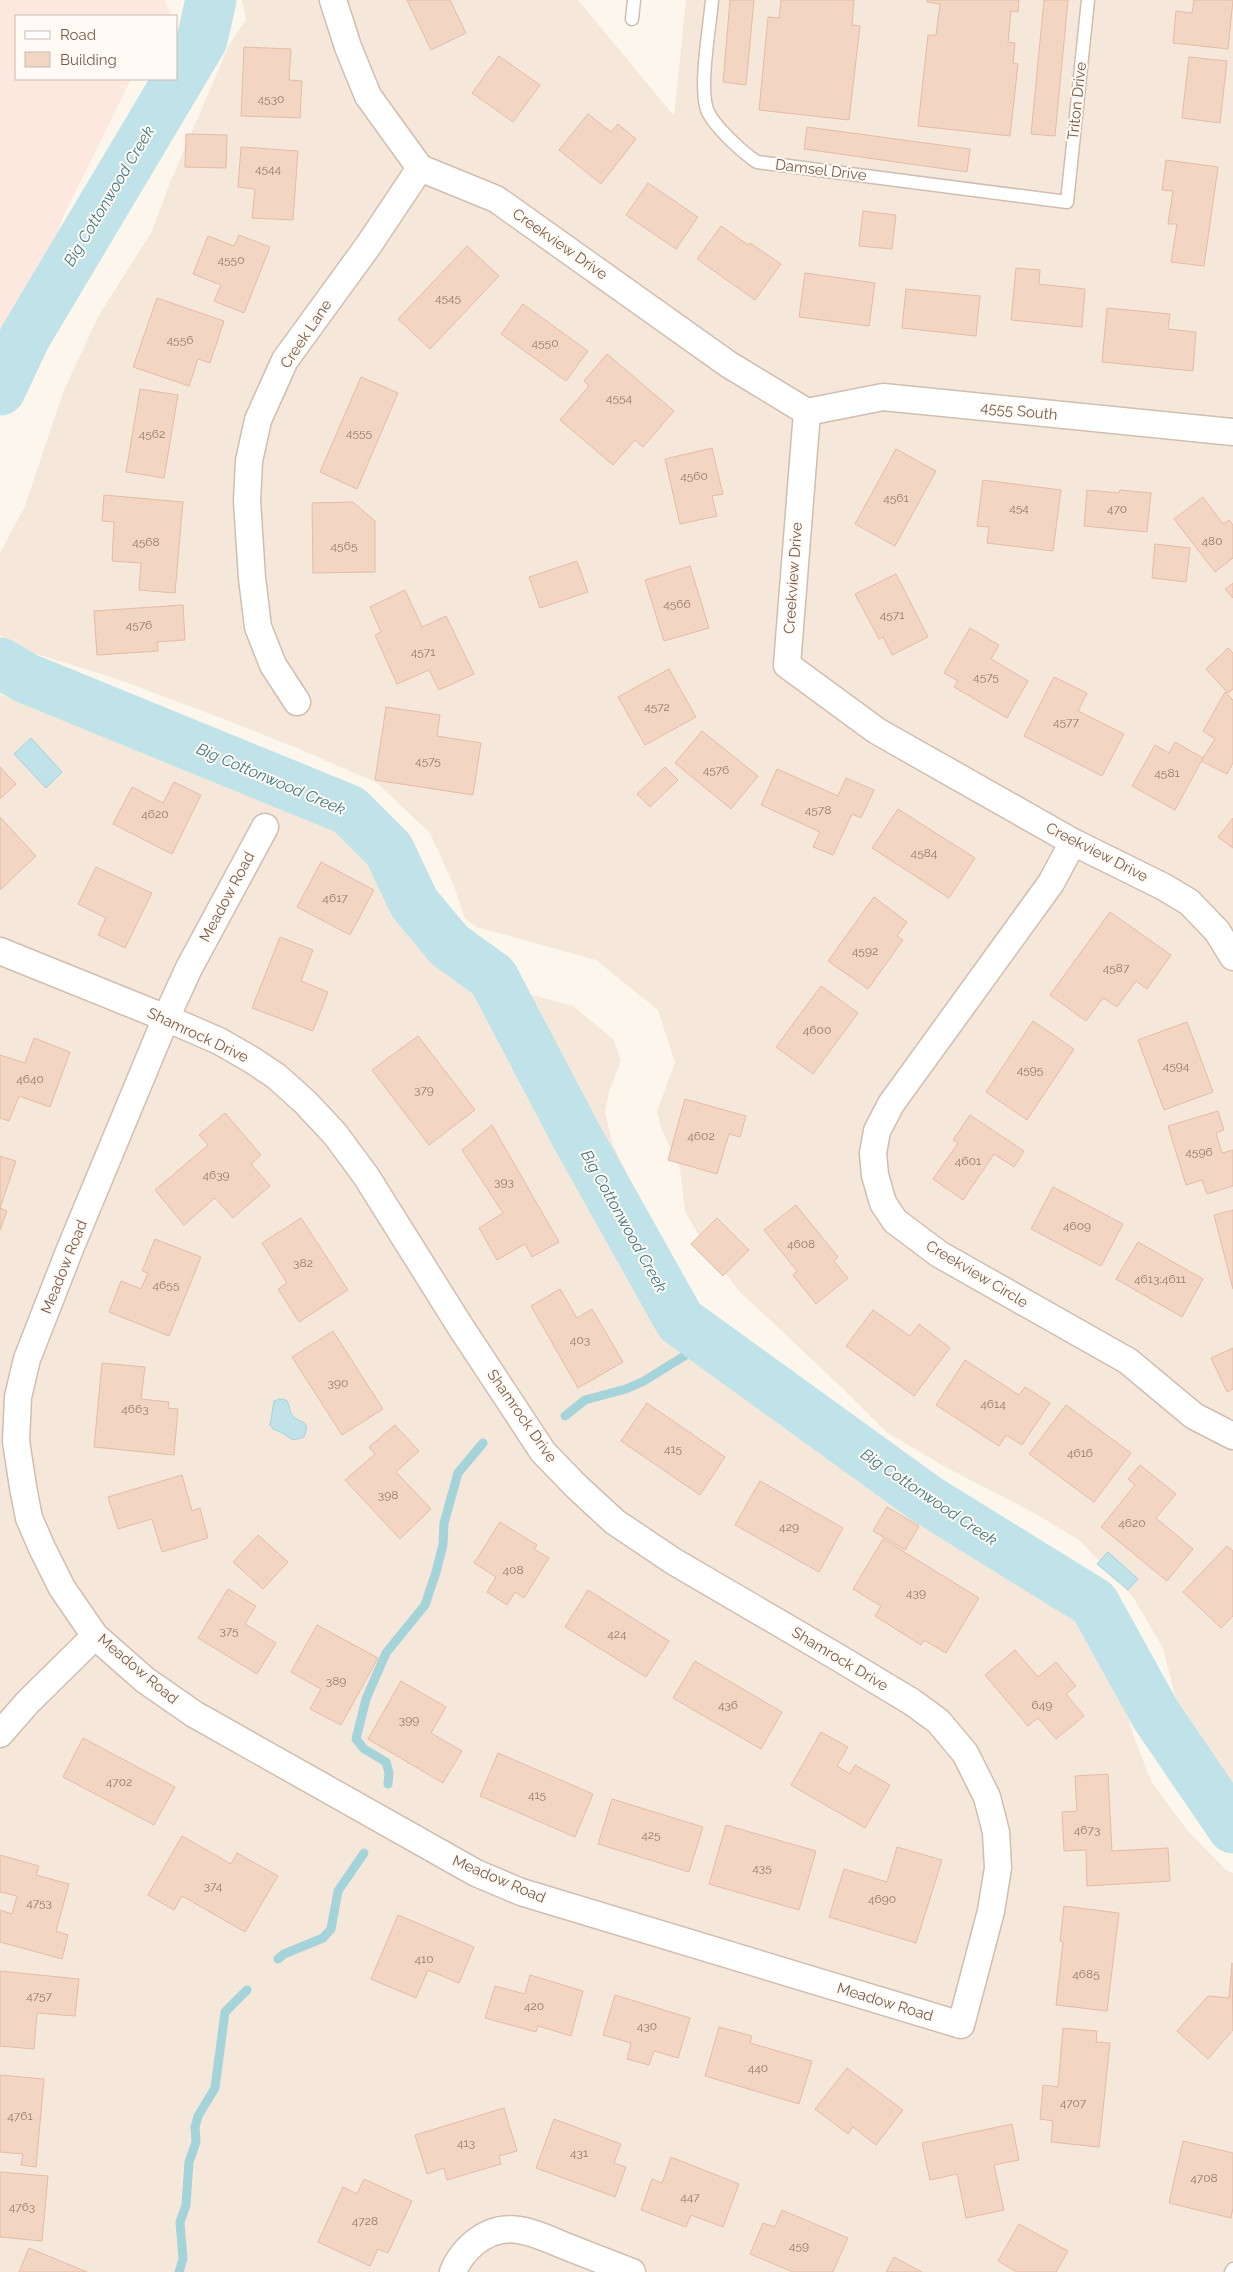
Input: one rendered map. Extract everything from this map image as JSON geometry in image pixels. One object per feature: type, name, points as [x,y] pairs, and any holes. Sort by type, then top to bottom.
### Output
[{"type":"street","points":[[333,0],[348,47],[368,96],[420,168]]},
{"type":"street","name":"Creekview Drive","points":[[420,168],[496,199],[728,364],[806,412],[786,665],[877,731],[1073,842],[1164,887],[1189,902],[1217,931],[1233,957]]},
{"type":"street","name":"Creek Lane","points":[[297,702],[273,665],[258,627],[252,578],[247,501],[249,461],[258,420],[285,360],[368,246],[420,168]]},
{"type":"street","name":"4555 South","points":[[806,412],[883,397],[1233,432]]},
{"type":"street","name":"Meadow Road","points":[[265,827],[189,968],[166,1018],[70,1249],[27,1359],[18,1397],[16,1441],[30,1518],[42,1548],[62,1588],[95,1636],[145,1680],[194,1714],[476,1873],[521,1892],[961,2024]]},
{"type":"street","name":"Creekview Circle","points":[[1073,842],[1051,883],[890,1104],[877,1131],[873,1153],[875,1175],[883,1203],[895,1221],[939,1254],[1128,1361],[1194,1416],[1233,1436]]},
{"type":"street","name":"Shamrock Drive","points":[[0,951],[219,1041],[276,1076],[305,1102],[335,1134],[366,1176],[460,1326],[544,1452],[576,1487],[615,1522],[673,1561],[912,1702],[938,1721],[965,1753],[987,1797],[996,1832],[998,1868],[991,1911],[961,2024]]},
{"type":"street","points":[[0,1734],[28,1702],[95,1636]]},
{"type":"street","points":[[452,2272],[459,2259],[476,2242],[486,2234],[497,2230],[522,2230],[632,2272]]},
{"type":"lane","points":[[632,19],[634,0]]},
{"type":"lane","name":"Damsel Drive","points":[[712,0],[704,89],[708,112],[740,150],[757,162],[1067,202]]},
{"type":"lane","name":"Triton Drive","points":[[1067,202],[1088,0]]},
{"type":"shaded area","points":[[0,0],[164,0],[172,15],[15,15],[15,80],[131,80],[64,215],[29,308],[24,331],[0,332]]},
{"type":"shaded area","points":[[242,0],[578,0],[674,116],[686,0],[1233,0],[1233,1804],[1197,1758],[1181,1719],[1163,1648],[1133,1597],[1079,1540],[1034,1513],[947,1468],[886,1432],[739,1291],[703,1243],[685,1211],[680,1168],[661,1128],[657,1111],[675,1063],[658,1010],[596,960],[476,927],[464,917],[454,886],[430,833],[377,783],[229,721],[114,678],[20,649],[0,635],[0,553],[25,506],[64,390],[99,315],[152,231],[169,185],[229,45],[246,20]]},
{"type":"shaded area","points":[[0,695],[102,728],[211,768],[277,794],[348,826],[387,863],[406,904],[421,947],[451,973],[573,1006],[614,1040],[621,1061],[609,1091],[605,1112],[613,1145],[631,1182],[636,1227],[660,1271],[701,1325],[803,1420],[854,1472],[922,1512],[1009,1557],[1047,1580],[1092,1628],[1116,1668],[1133,1735],[1152,1783],[1187,1830],[1226,1870],[1233,1873],[1233,2272],[0,2272]]},
{"type":"water","points":[[31,738],[62,772],[46,788],[14,754]]},
{"type":"water","points":[[279,1399],[286,1400],[292,1415],[305,1424],[306,1431],[304,1437],[293,1440],[273,1429],[270,1425],[274,1401]]},
{"type":"water","points":[[1108,1552],[1138,1579],[1128,1590],[1097,1564]]},
{"type":"building","points":[[407,0],[450,0],[466,33],[431,50]]},
{"type":"building","points":[[730,0],[754,0],[746,85],[723,82]]},
{"type":"building","points":[[781,0],[854,0],[852,25],[860,26],[849,120],[759,110],[768,17],[779,18]]},
{"type":"building","points":[[927,0],[1019,0],[1018,12],[1011,11],[1008,42],[1015,43],[1013,63],[1018,64],[1010,136],[918,126],[928,35],[936,35],[940,4],[927,2]]},
{"type":"building","points":[[1044,0],[1068,0],[1055,136],[1031,134]]},
{"type":"building","points":[[1194,0],[1233,0],[1228,49],[1173,43],[1176,11],[1192,13]]},
{"type":"building","points":[[244,47],[291,49],[289,80],[302,81],[300,118],[241,116]]},
{"type":"building","points":[[499,56],[540,85],[513,122],[472,93]]},
{"type":"building","points":[[1189,57],[1227,61],[1220,123],[1182,118]]},
{"type":"building","points":[[588,114],[611,132],[618,124],[636,139],[601,184],[559,150]]},
{"type":"building","points":[[807,127],[970,149],[967,172],[804,149]]},
{"type":"building","points":[[186,134],[227,135],[226,168],[185,167]]},
{"type":"building","points":[[241,147],[298,151],[293,220],[252,218],[255,189],[238,187]]},
{"type":"building","points":[[1166,160],[1218,167],[1204,266],[1171,262],[1177,224],[1168,224],[1173,191],[1162,190]]},
{"type":"building","points":[[648,183],[698,217],[676,249],[626,215]]},
{"type":"building","points":[[863,211],[896,215],[892,249],[859,246]]},
{"type":"building","points":[[721,226],[748,245],[750,243],[781,264],[755,300],[697,259]]},
{"type":"building","points":[[239,235],[270,247],[244,313],[214,301],[221,285],[193,274],[208,236],[234,246]]},
{"type":"building","points":[[467,246],[499,276],[430,349],[398,319]]},
{"type":"building","points":[[1016,268],[1040,270],[1039,284],[1085,289],[1082,327],[1011,320]]},
{"type":"building","points":[[805,273],[875,283],[869,326],[799,317]]},
{"type":"building","points":[[906,289],[980,296],[976,336],[902,328]]},
{"type":"building","points":[[157,298],[224,321],[210,363],[198,359],[189,386],[133,367]]},
{"type":"building","points":[[523,304],[588,351],[566,381],[501,334]]},
{"type":"building","points":[[1107,308],[1170,314],[1168,329],[1196,332],[1193,371],[1102,362]]},
{"type":"building","points":[[607,354],[674,411],[643,447],[635,440],[613,465],[560,420],[589,386],[584,381]]},
{"type":"building","points":[[361,377],[398,393],[357,489],[320,472]]},
{"type":"building","points":[[140,389],[178,395],[164,478],[126,472]]},
{"type":"building","points":[[712,448],[723,494],[712,496],[717,516],[680,524],[665,459]]},
{"type":"building","points":[[896,449],[936,471],[895,546],[855,524]]},
{"type":"building","points":[[983,480],[1061,490],[1053,551],[987,543],[989,527],[977,526]]},
{"type":"building","points":[[1087,490],[1119,493],[1120,490],[1151,493],[1147,532],[1084,526]]},
{"type":"building","points":[[104,495],[183,502],[175,593],[139,590],[141,563],[112,561],[114,522],[102,521]]},
{"type":"building","points":[[1203,497],[1223,524],[1229,520],[1233,525],[1233,558],[1215,572],[1174,519]]},
{"type":"building","points":[[353,502],[375,521],[375,572],[313,573],[312,503]]},
{"type":"building","points":[[1155,544],[1190,548],[1186,582],[1152,578]]},
{"type":"building","points":[[577,561],[588,592],[540,608],[529,577]]},
{"type":"building","points":[[690,566],[709,628],[664,641],[645,580]]},
{"type":"building","points":[[896,574],[928,637],[892,655],[883,637],[879,639],[855,594]]},
{"type":"building","points":[[1233,583],[1233,598],[1225,589]]},
{"type":"building","points":[[405,590],[422,627],[446,616],[474,674],[439,690],[429,670],[397,684],[375,635],[381,632],[370,607]]},
{"type":"building","points":[[183,605],[185,640],[157,642],[158,651],[97,655],[94,611]]},
{"type":"building","points":[[970,628],[999,645],[991,659],[1028,681],[1007,718],[954,687],[958,681],[944,673]]},
{"type":"building","points":[[1228,648],[1233,653],[1233,689],[1228,693],[1206,669]]},
{"type":"building","points":[[669,669],[696,717],[645,745],[618,697]]},
{"type":"building","points":[[1054,677],[1087,693],[1078,711],[1124,734],[1102,776],[1024,736]]},
{"type":"building","points":[[1225,692],[1233,700],[1233,763],[1227,774],[1201,761],[1215,739],[1203,731]]},
{"type":"building","points":[[386,707],[440,715],[437,736],[481,743],[473,795],[375,780]]},
{"type":"building","points":[[702,731],[758,776],[731,809],[675,763]]},
{"type":"building","points":[[1175,742],[1203,758],[1175,810],[1132,786],[1155,745],[1169,753]]},
{"type":"building","points":[[0,767],[16,784],[0,799]]},
{"type":"building","points":[[665,767],[678,780],[650,807],[637,794]]},
{"type":"building","points":[[777,769],[838,796],[846,778],[874,790],[861,818],[852,814],[833,855],[813,847],[820,832],[761,805]]},
{"type":"building","points":[[174,782],[201,795],[172,854],[113,824],[132,787],[163,803]]},
{"type":"building","points":[[898,809],[975,858],[949,898],[872,848]]},
{"type":"building","points":[[0,817],[36,856],[0,890]]},
{"type":"building","points":[[1233,818],[1233,848],[1218,837]]},
{"type":"building","points":[[321,862],[374,890],[350,935],[297,907]]},
{"type":"building","points":[[96,867],[152,893],[125,948],[98,935],[106,918],[78,904]]},
{"type":"building","points":[[874,897],[907,922],[897,936],[903,940],[868,989],[828,961]]},
{"type":"building","points":[[1110,912],[1171,955],[1147,989],[1136,981],[1117,1007],[1103,998],[1086,1021],[1050,995]]},
{"type":"building","points":[[280,937],[313,950],[301,981],[328,992],[313,1031],[252,1008]]},
{"type":"building","points":[[821,986],[858,1013],[813,1074],[776,1047]]},
{"type":"building","points":[[1033,1021],[1074,1049],[1027,1120],[986,1092]]},
{"type":"building","points":[[1187,1022],[1213,1092],[1164,1110],[1138,1040]]},
{"type":"building","points":[[418,1036],[475,1110],[429,1145],[372,1070]]},
{"type":"building","points":[[34,1038],[70,1052],[50,1107],[19,1096],[9,1121],[0,1118],[0,1055],[25,1063]]},
{"type":"building","points":[[685,1099],[746,1116],[740,1137],[729,1134],[717,1174],[668,1160]]},
{"type":"building","points":[[1218,1111],[1224,1130],[1216,1133],[1222,1153],[1233,1150],[1233,1186],[1207,1194],[1202,1180],[1186,1185],[1168,1126]]},
{"type":"building","points":[[225,1113],[261,1155],[251,1164],[270,1186],[233,1218],[215,1198],[184,1225],[155,1190],[208,1145],[199,1135]]},
{"type":"building","points":[[970,1115],[1024,1151],[1014,1167],[994,1154],[963,1200],[933,1179],[958,1143],[953,1140]]},
{"type":"building","points":[[492,1125],[559,1242],[532,1257],[525,1244],[497,1260],[479,1228],[503,1213],[462,1150]]},
{"type":"building","points":[[0,1156],[16,1161],[0,1208]]},
{"type":"building","points":[[1053,1187],[1123,1224],[1101,1266],[1031,1229]]},
{"type":"building","points":[[796,1205],[838,1257],[834,1261],[848,1278],[816,1304],[793,1275],[797,1271],[764,1230]]},
{"type":"building","points":[[0,1208],[7,1211],[0,1230]]},
{"type":"building","points":[[1233,1210],[1233,1289],[1214,1215]]},
{"type":"building","points":[[301,1218],[348,1290],[299,1322],[278,1289],[287,1283],[262,1243]]},
{"type":"building","points":[[717,1218],[749,1250],[723,1276],[691,1244]]},
{"type":"building","points":[[155,1239],[201,1257],[169,1336],[109,1312],[121,1281],[141,1289],[148,1273],[142,1271]]},
{"type":"building","points":[[1138,1242],[1203,1279],[1182,1317],[1116,1279]]},
{"type":"building","points":[[560,1289],[577,1318],[592,1309],[623,1362],[578,1388],[531,1306]]},
{"type":"building","points":[[873,1310],[910,1336],[919,1324],[950,1348],[914,1396],[846,1346]]},
{"type":"building","points":[[333,1331],[383,1409],[342,1435],[292,1357]]},
{"type":"building","points":[[1233,1348],[1233,1389],[1227,1392],[1211,1358]]},
{"type":"building","points":[[965,1360],[1019,1395],[1025,1387],[1050,1403],[1022,1445],[1006,1435],[999,1446],[936,1405]]},
{"type":"building","points":[[102,1363],[145,1367],[141,1399],[169,1402],[168,1408],[178,1409],[174,1455],[94,1447]]},
{"type":"building","points":[[647,1403],[725,1457],[700,1495],[621,1441]]},
{"type":"building","points":[[1066,1405],[1131,1453],[1094,1502],[1029,1454]]},
{"type":"building","points":[[395,1425],[419,1451],[396,1472],[431,1509],[400,1539],[345,1480],[375,1454],[369,1447]]},
{"type":"building","points":[[1140,1465],[1176,1494],[1156,1518],[1193,1549],[1167,1581],[1101,1527],[1135,1485],[1128,1479]]},
{"type":"building","points":[[182,1475],[192,1511],[200,1508],[208,1538],[162,1552],[152,1519],[118,1529],[108,1497]]},
{"type":"building","points":[[760,1481],[843,1528],[819,1572],[735,1525]]},
{"type":"building","points":[[887,1507],[919,1526],[905,1550],[873,1531]]},
{"type":"building","points":[[500,1522],[537,1545],[534,1549],[549,1558],[524,1598],[515,1592],[507,1605],[487,1592],[496,1577],[474,1563]]},
{"type":"building","points":[[258,1535],[288,1562],[263,1589],[233,1562]]},
{"type":"building","points":[[883,1539],[979,1598],[946,1653],[924,1640],[921,1645],[875,1616],[881,1606],[853,1589]]},
{"type":"building","points":[[1227,1546],[1233,1551],[1233,1616],[1221,1628],[1183,1592]]},
{"type":"building","points":[[228,1589],[256,1606],[245,1624],[276,1643],[257,1674],[198,1638]]},
{"type":"building","points":[[588,1590],[669,1641],[646,1677],[565,1627]]},
{"type":"building","points":[[317,1625],[378,1658],[341,1725],[310,1709],[321,1689],[291,1672]]},
{"type":"building","points":[[1015,1650],[1038,1677],[1056,1662],[1076,1686],[1066,1694],[1084,1716],[1056,1739],[1038,1718],[1028,1726],[985,1675]]},
{"type":"building","points":[[695,1661],[782,1712],[761,1749],[673,1698]]},
{"type":"building","points":[[401,1681],[446,1707],[431,1733],[462,1751],[443,1783],[368,1739]]},
{"type":"building","points":[[821,1732],[848,1747],[837,1766],[850,1774],[855,1765],[890,1785],[865,1828],[791,1785]]},
{"type":"building","points":[[83,1738],[175,1787],[154,1825],[63,1777]]},
{"type":"building","points":[[498,1753],[593,1794],[575,1837],[480,1796]]},
{"type":"building","points":[[1108,1774],[1112,1851],[1168,1848],[1170,1881],[1087,1886],[1086,1850],[1064,1851],[1062,1812],[1077,1811],[1075,1776]]},
{"type":"building","points":[[612,1799],[703,1827],[689,1872],[598,1844]]},
{"type":"building","points":[[726,1825],[816,1851],[799,1910],[709,1884]]},
{"type":"building","points":[[182,1836],[231,1864],[237,1853],[278,1876],[245,1932],[182,1896],[174,1910],[148,1895]]},
{"type":"building","points":[[897,1847],[942,1860],[916,1943],[829,1917],[844,1869],[887,1882]]},
{"type":"building","points":[[0,1855],[39,1866],[36,1875],[69,1884],[56,1931],[68,1935],[62,1959],[0,1942],[0,1910],[12,1914],[17,1896],[0,1892]]},
{"type":"building","points":[[1064,1906],[1119,1913],[1107,2011],[1056,2005],[1063,1942],[1060,1941]]},
{"type":"building","points":[[398,1915],[474,1947],[459,1983],[428,1970],[416,1998],[371,1979]]},
{"type":"building","points":[[1232,1963],[1233,2030],[1208,2059],[1177,2031],[1208,1996],[1229,1998]]},
{"type":"building","points":[[0,1971],[79,1979],[75,2016],[37,2013],[34,2049],[0,2046]]},
{"type":"building","points":[[530,1975],[583,1991],[571,2036],[538,2026],[536,2032],[485,2018],[495,1986],[525,1994]]},
{"type":"building","points":[[615,1995],[690,2018],[678,2058],[654,2051],[649,2065],[627,2059],[631,2043],[603,2035]]},
{"type":"building","points":[[719,2027],[752,2036],[750,2043],[812,2061],[799,2104],[705,2076]]},
{"type":"building","points":[[1063,2028],[1097,2031],[1096,2042],[1110,2043],[1099,2147],[1051,2142],[1053,2121],[1040,2119],[1043,2085],[1058,2087]]},
{"type":"building","points":[[847,2068],[903,2110],[876,2145],[853,2127],[848,2134],[815,2109]]},
{"type":"building","points":[[0,2075],[44,2079],[36,2167],[21,2165],[23,2154],[0,2152]]},
{"type":"building","points":[[504,2108],[517,2151],[499,2156],[501,2164],[447,2180],[444,2168],[427,2174],[415,2135]]},
{"type":"building","points":[[554,2119],[621,2144],[614,2163],[626,2167],[615,2197],[536,2168]]},
{"type":"building","points":[[1012,2124],[1019,2160],[994,2165],[1004,2210],[966,2218],[957,2174],[930,2180],[922,2143]]},
{"type":"building","points":[[1183,2141],[1233,2153],[1233,2208],[1231,2218],[1169,2203]]},
{"type":"building","points":[[671,2157],[739,2184],[723,2227],[691,2215],[686,2227],[641,2210],[652,2179],[662,2183]]},
{"type":"building","points":[[0,2172],[48,2176],[42,2241],[0,2237]]},
{"type":"building","points":[[364,2179],[412,2201],[388,2253],[378,2249],[370,2266],[318,2242],[343,2187],[357,2194]]},
{"type":"building","points":[[782,2210],[848,2238],[833,2272],[793,2272],[750,2254],[763,2223],[775,2227]]},
{"type":"building","points":[[1019,2224],[1068,2251],[1056,2272],[1017,2272],[998,2261]]},
{"type":"building","points":[[29,2248],[87,2272],[19,2272]]},
{"type":"building","points":[[894,2257],[922,2272],[886,2272]]},
{"type":"waterway","name":"Big Cottonwood Creek","points":[[0,390],[25,337],[202,40],[211,0]]},
{"type":"waterway","name":"Big Cottonwood Creek","points":[[0,663],[26,678],[349,810],[389,850],[414,903],[449,945],[493,977],[577,1137],[680,1321],[926,1499],[1094,1603],[1156,1715],[1233,1828]]},
{"type":"waterway","points":[[565,1416],[585,1400],[626,1389],[644,1381],[689,1353],[704,1339]]},
{"type":"waterway","points":[[388,1784],[389,1773],[386,1762],[364,1749],[356,1739],[366,1699],[386,1653],[425,1605],[443,1545],[444,1523],[458,1473],[483,1443]]},
{"type":"waterway","points":[[278,1959],[284,1954],[323,1938],[331,1929],[338,1891],[364,1853]]},
{"type":"waterway","points":[[179,2272],[183,2259],[180,2222],[186,2205],[189,2162],[196,2142],[195,2127],[198,2116],[215,2088],[225,2012],[247,1990]]}]
